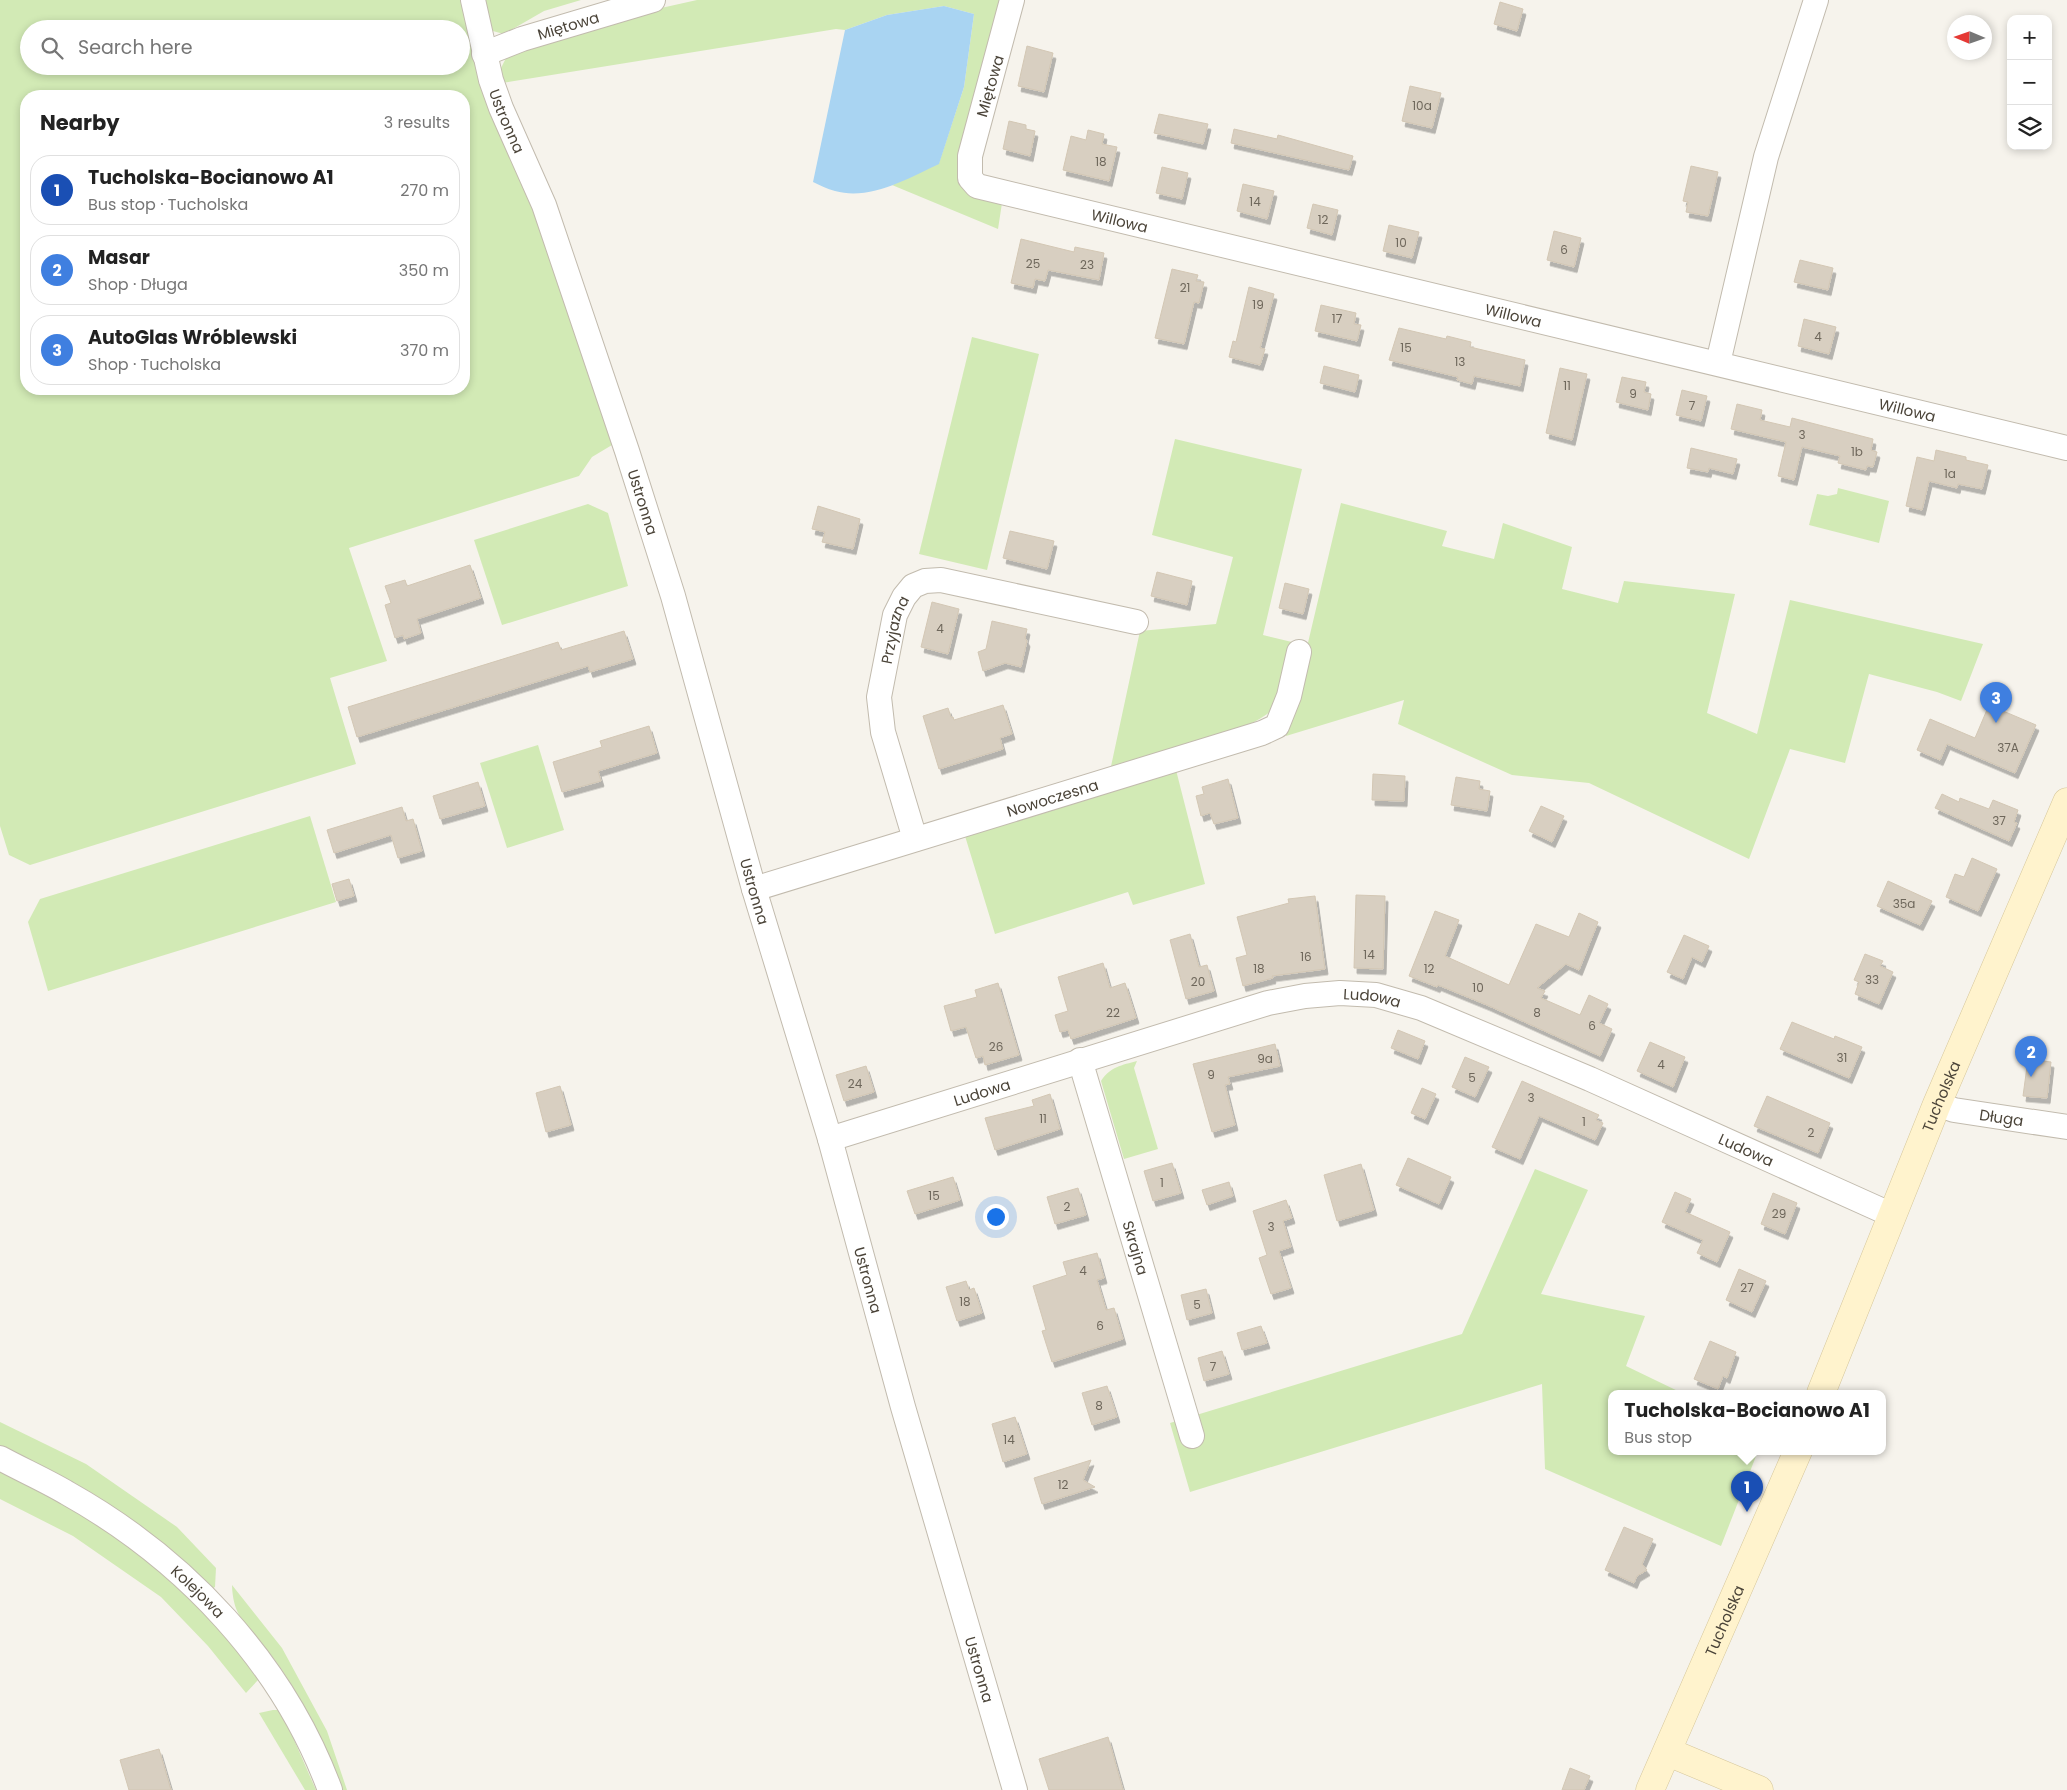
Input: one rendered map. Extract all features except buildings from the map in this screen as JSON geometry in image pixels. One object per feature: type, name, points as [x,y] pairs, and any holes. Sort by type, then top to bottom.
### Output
[{"type":"main road","name":"Tucholska","points":[[1822,1390],[1937,1104],[2067,802]]},
{"type":"main road","name":"Tucholska","points":[[1650,1790],[1796,1455]]},
{"type":"main road","points":[[1668,1752],[1759,1790]]},
{"type":"street","name":"Ustronna","points":[[473,0],[484,54],[501,108],[544,205],[674,596],[754,889],[830,1139],[903,1407],[1015,1790]]},
{"type":"street","name":"Miętowa","points":[[484,54],[522,39],[653,0]]},
{"type":"street","name":"Miętowa","points":[[968,172],[970,156],[1012,0]]},
{"type":"street","points":[[1718,363],[1766,157],[1816,0]]},
{"type":"street","name":"Willowa","points":[[968,172],[970,178],[977,186],[1007,194],[2067,448]]},
{"type":"street","name":"Przyjazna","points":[[915,839],[883,732],[879,697],[895,615],[904,597],[913,586],[925,581],[941,580],[1136,622]]},
{"type":"street","name":"Nowoczesna","points":[[754,889],[1262,733],[1277,726],[1289,696],[1299,652]]},
{"type":"street","name":"Ludowa","points":[[830,1139],[1268,1003],[1331,994],[1376,995],[1421,1008],[1590,1079],[1892,1214]]},
{"type":"street","name":"Skrajna","points":[[1080,1060],[1192,1436]]},
{"type":"street","name":"Długa","points":[[1937,1104],[1958,1111],[2067,1127]]},
{"type":"street","name":"Kolejowa","points":[[0,1458],[68,1493],[134,1536],[192,1586],[232,1624],[288,1699],[318,1759],[330,1790]]},
{"type":"green space","points":[[0,0],[465,0],[612,445],[592,457],[579,476],[349,548],[387,661],[330,678],[356,764],[30,865],[9,855],[0,826]]},
{"type":"green space","points":[[483,0],[581,0],[544,11],[504,34],[489,30]]},
{"type":"green space","points":[[697,0],[1007,0],[960,161],[1002,203],[998,229],[892,185],[939,163],[964,87],[974,14],[944,6],[887,15],[845,30],[836,29],[502,83],[500,70],[509,52],[603,21]]},
{"type":"green space","points":[[972,337],[1039,354],[987,570],[919,554]]},
{"type":"green space","points":[[1175,439],[1302,469],[1263,635],[1296,643],[1284,694],[1271,711],[1252,723],[1203,744],[1110,771],[1140,631],[1216,624],[1233,557],[1152,535]]},
{"type":"green space","points":[[1838,488],[1889,501],[1879,543],[1809,525],[1817,494],[1828,496],[1837,494]]},
{"type":"green space","points":[[1341,503],[1447,531],[1442,546],[1494,559],[1503,523],[1572,547],[1562,589],[1618,603],[1624,581],[1735,594],[1707,713],[1757,734],[1790,600],[1983,644],[1961,701],[1937,692],[1869,674],[1845,763],[1790,749],[1749,859],[1589,783],[1512,775],[1398,724],[1404,700],[1286,736]]},
{"type":"green space","points":[[588,504],[608,513],[628,586],[502,625],[474,540]]},
{"type":"green space","points":[[538,745],[564,830],[507,848],[480,763]]},
{"type":"green space","points":[[1176,770],[1205,884],[1133,905],[1128,892],[995,934],[965,836]]},
{"type":"green space","points":[[310,816],[336,902],[48,991],[28,922],[40,899]]},
{"type":"green space","points":[[1137,1061],[1134,1068],[1158,1149],[1124,1159],[1101,1081],[1108,1073],[1121,1065]]},
{"type":"green space","points":[[1535,1169],[1588,1190],[1541,1294],[1645,1316],[1626,1366],[1676,1390],[1608,1390],[1608,1455],[1756,1455],[1721,1546],[1545,1469],[1542,1384],[1190,1492],[1170,1423],[1462,1334]]},
{"type":"green space","points":[[0,1422],[86,1464],[177,1527],[216,1568],[215,1587],[211,1589],[0,1449]]},
{"type":"green space","points":[[0,1467],[110,1533],[175,1583],[205,1611],[233,1643],[258,1680],[246,1693],[208,1646],[161,1597],[73,1536],[0,1499]]},
{"type":"green space","points":[[232,1585],[282,1648],[327,1731],[347,1790],[338,1790],[324,1751],[300,1700],[274,1659],[239,1614],[235,1606]]},
{"type":"green space","points":[[281,1710],[316,1790],[305,1790],[259,1713]]},
{"type":"water","points":[[944,6],[974,14],[964,87],[939,164],[889,187],[862,193],[835,191],[813,182],[845,30],[887,15]]},
{"type":"place","name":"AutoGlas Wróblewski","points":[[1996,723]]},
{"type":"place","name":"Masar","points":[[2031,1077]]},
{"type":"place","name":"Tucholska-Bocianowo A1","points":[[1747,1512]]}]
